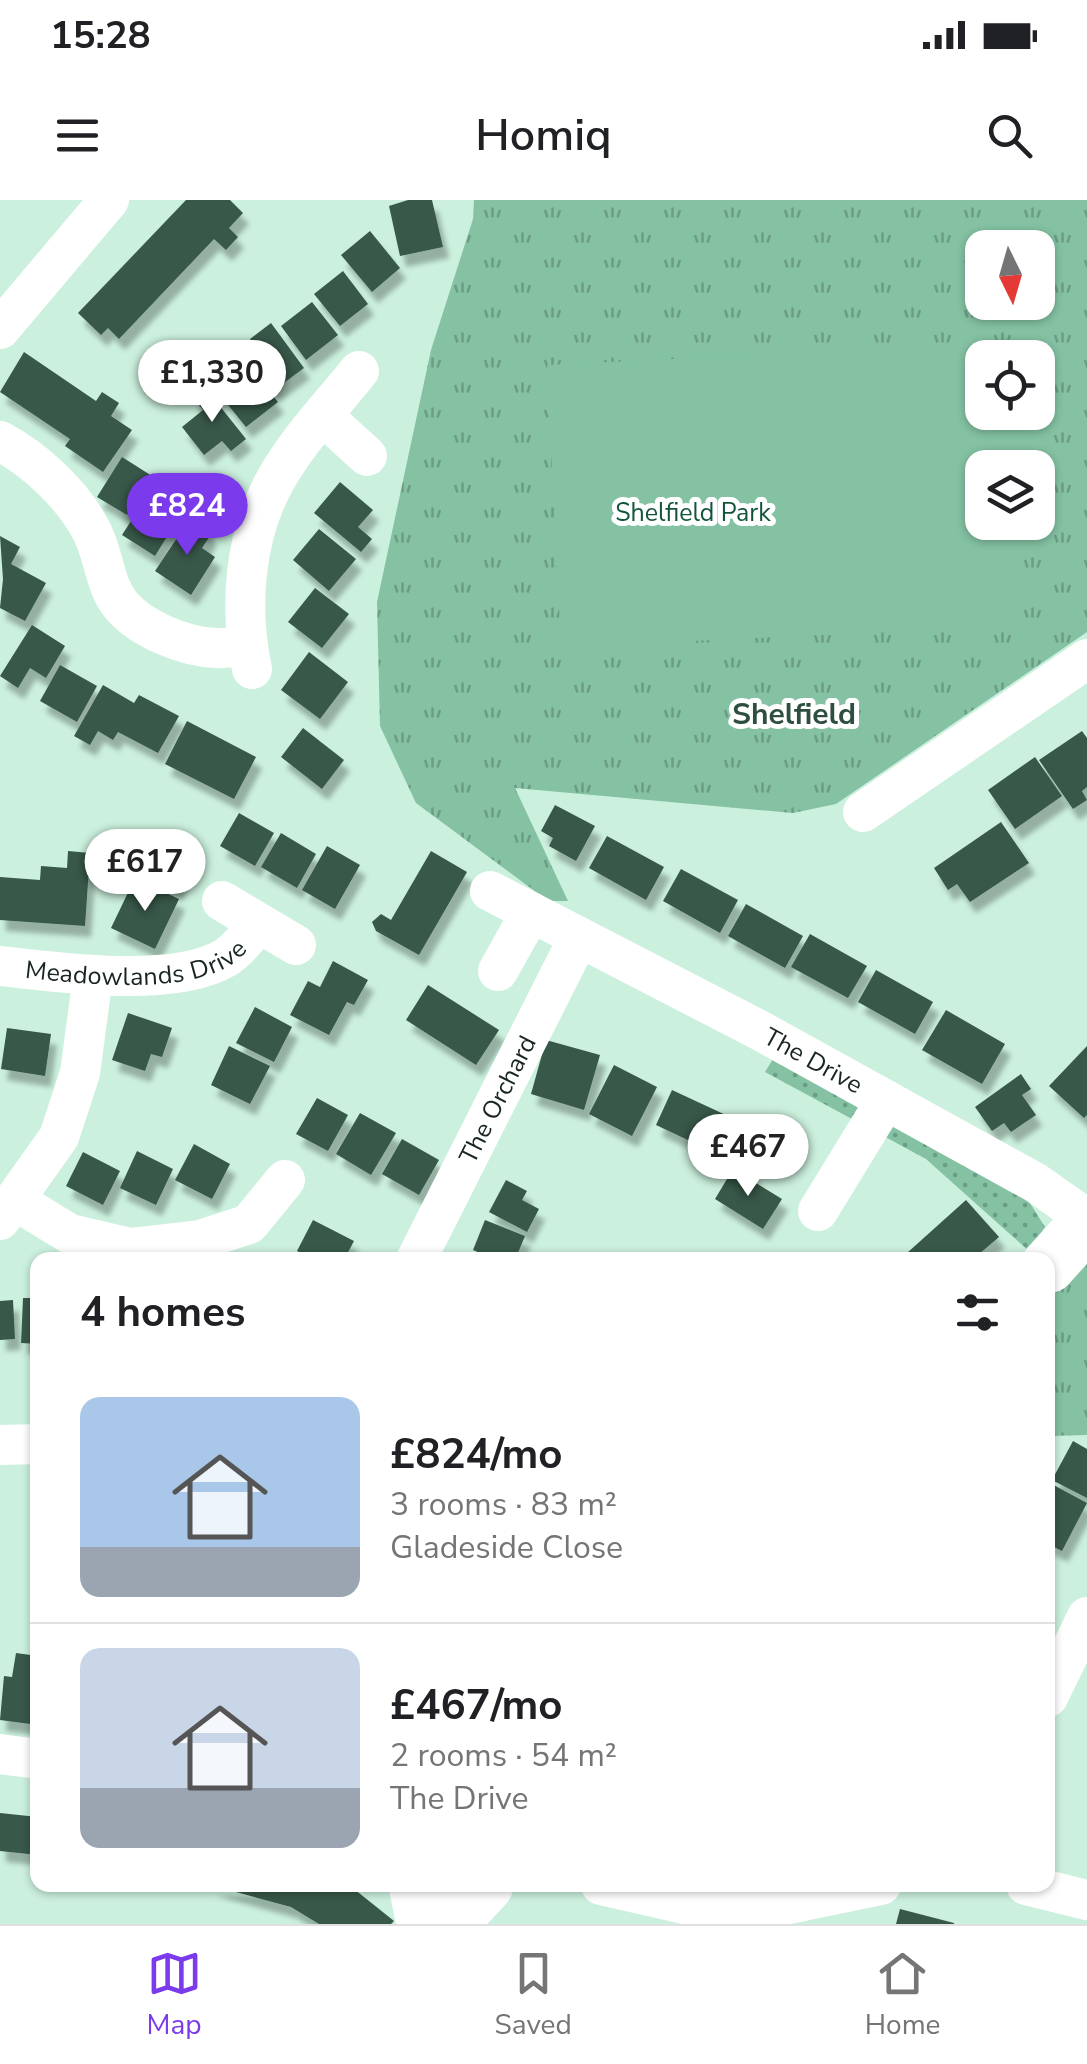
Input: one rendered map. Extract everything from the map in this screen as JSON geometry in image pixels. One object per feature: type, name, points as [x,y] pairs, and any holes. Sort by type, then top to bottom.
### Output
[{"type":"highway","points":[[1055,1258],[1087,1221]]},
{"type":"highway","points":[[417,1892],[424,1924]]},
{"type":"highway","points":[[450,1924],[480,1892]]},
{"type":"street","points":[[0,329],[89,206]]},
{"type":"street","points":[[0,441],[45,474],[74,505],[93,534],[120,604],[151,629],[250,657],[245,594],[252,542],[273,484],[298,444],[359,371]]},
{"type":"street","points":[[323,416],[367,456]]},
{"type":"street","points":[[893,809],[1087,659]]},
{"type":"street","name":"The Drive","points":[[490,891],[886,1100],[1036,1183],[1087,1221]]},
{"type":"street","name":"Meadowlands Drive","points":[[222,901],[296,945]]},
{"type":"street","points":[[498,971],[531,912]]},
{"type":"street","name":"Meadowlands Drive","points":[[0,966],[93,976],[202,968],[228,957],[258,925]]},
{"type":"street","name":"The Orchard","points":[[420,1252],[580,937]]},
{"type":"street","points":[[93,976],[80,1073],[59,1137],[8,1210],[70,1234],[130,1248],[262,1237],[285,1180]]},
{"type":"street","points":[[818,1211],[886,1100]]},
{"type":"street","points":[[0,1445],[30,1444]]},
{"type":"street","points":[[1055,1680],[1087,1618]]},
{"type":"street","points":[[0,1754],[30,1758]]},
{"type":"street","points":[[632,1892],[715,1911],[858,1901]]},
{"type":"street","points":[[1054,1892],[1087,1900]]},
{"type":"green space","name":"Shelfield Park","points":[[474,200],[1087,200],[1087,632],[836,804],[793,813],[515,788],[568,901],[548,901],[416,803],[380,726],[377,602],[431,350],[473,219]]},
{"type":"green space","points":[[965,345],[965,430],[1011,430],[1011,450],[965,450],[965,540],[1016,540],[1020,626],[561,647],[547,365]]},
{"type":"green space","points":[[776,1054],[1023,1192],[1045,1227],[1029,1251],[926,1159],[765,1072]]},
{"type":"green space","points":[[1087,1252],[1087,1435],[1055,1436],[1055,1288]]},
{"type":"building","points":[[186,200],[230,200],[243,213],[229,228],[238,237],[226,250],[214,239],[119,339],[108,328],[101,335],[78,313]]},
{"type":"building","points":[[408,200],[432,200],[443,247],[400,256],[389,206]]},
{"type":"building","points":[[370,231],[400,268],[372,292],[341,255]]},
{"type":"building","points":[[343,271],[368,304],[340,326],[314,294]]},
{"type":"building","points":[[312,302],[338,335],[306,360],[281,326]]},
{"type":"building","points":[[271,323],[304,368],[273,391],[249,358],[258,351],[250,339]]},
{"type":"building","points":[[24,352],[96,401],[102,392],[119,403],[111,416],[132,430],[103,472],[65,446],[70,439],[0,392]]},
{"type":"building","points":[[248,365],[278,402],[246,427],[216,390]]},
{"type":"building","points":[[200,388],[207,390],[246,439],[231,451],[222,441],[204,455],[182,427],[203,410],[194,399]]},
{"type":"building","points":[[122,457],[152,476],[127,515],[97,497]]},
{"type":"building","points":[[340,482],[373,510],[358,527],[372,539],[361,552],[314,513]]},
{"type":"building","points":[[145,499],[178,519],[155,556],[122,535]]},
{"type":"building","points":[[197,521],[206,525],[210,536],[202,548],[215,557],[191,595],[155,571],[187,523]]},
{"type":"building","points":[[319,529],[356,559],[329,591],[293,560]]},
{"type":"building","points":[[0,536],[20,547],[11,564],[46,583],[25,621],[0,608]]},
{"type":"building","points":[[315,588],[349,614],[322,648],[288,622]]},
{"type":"building","points":[[32,625],[65,646],[46,678],[30,668],[18,688],[0,676]]},
{"type":"building","points":[[309,652],[348,682],[320,719],[281,690]]},
{"type":"building","points":[[60,665],[97,686],[77,722],[40,701]]},
{"type":"building","points":[[103,685],[134,703],[139,695],[179,716],[158,753],[118,732],[113,740],[98,731],[90,745],[74,736]]},
{"type":"building","points":[[187,721],[256,757],[234,799],[165,764]]},
{"type":"building","points":[[303,728],[344,760],[322,789],[281,757]]},
{"type":"building","points":[[1082,731],[1087,738],[1087,787],[1082,791],[1087,800],[1073,809],[1039,760]]},
{"type":"building","points":[[1035,757],[1062,796],[1015,829],[988,790]]},
{"type":"building","points":[[555,805],[595,826],[576,861],[549,846],[553,838],[541,831]]},
{"type":"building","points":[[239,813],[274,833],[255,866],[220,846]]},
{"type":"building","points":[[1001,822],[1029,863],[970,902],[957,884],[948,890],[934,868]]},
{"type":"building","points":[[149,832],[194,856],[176,890],[131,866]]},
{"type":"building","points":[[281,833],[316,854],[297,888],[261,867]]},
{"type":"building","points":[[607,836],[664,867],[646,900],[589,868]]},
{"type":"building","points":[[327,846],[360,865],[335,909],[302,890]]},
{"type":"building","points":[[68,851],[90,853],[85,926],[0,920],[0,877],[40,880],[41,866],[67,868]]},
{"type":"building","points":[[431,851],[467,872],[419,955],[376,931],[372,922],[381,914],[391,920]]},
{"type":"building","points":[[681,869],[738,900],[720,933],[663,901]]},
{"type":"building","points":[[135,878],[179,899],[155,949],[111,928]]},
{"type":"building","points":[[746,904],[803,936],[785,968],[728,936]]},
{"type":"building","points":[[810,934],[867,966],[848,998],[791,967]]},
{"type":"building","points":[[333,961],[368,980],[354,1005],[347,1002],[329,1035],[290,1015],[308,981],[320,987]]},
{"type":"building","points":[[876,970],[933,1002],[915,1034],[858,1002]]},
{"type":"building","points":[[428,985],[499,1030],[476,1065],[406,1020]]},
{"type":"building","points":[[255,1007],[292,1027],[274,1062],[236,1043]]},
{"type":"building","points":[[946,1010],[1005,1044],[982,1084],[922,1050]]},
{"type":"building","points":[[128,1013],[172,1028],[162,1057],[151,1054],[145,1071],[112,1060]]},
{"type":"building","points":[[7,1028],[51,1034],[45,1076],[1,1069]]},
{"type":"building","points":[[546,1040],[600,1055],[584,1110],[531,1094]]},
{"type":"building","points":[[229,1046],[270,1066],[250,1104],[211,1085]]},
{"type":"building","points":[[1087,1046],[1087,1115],[1084,1118],[1049,1086]]},
{"type":"building","points":[[614,1065],[657,1087],[632,1136],[589,1114]]},
{"type":"building","points":[[1021,1074],[1031,1089],[1022,1095],[1036,1115],[1011,1132],[1004,1123],[992,1131],[975,1107]]},
{"type":"building","points":[[672,1090],[743,1123],[726,1158],[656,1125]]},
{"type":"building","points":[[317,1098],[348,1115],[328,1151],[296,1134]]},
{"type":"building","points":[[360,1113],[396,1133],[371,1175],[336,1154]]},
{"type":"building","points":[[402,1139],[439,1160],[419,1195],[382,1174]]},
{"type":"building","points":[[194,1144],[230,1164],[212,1199],[175,1180]]},
{"type":"building","points":[[137,1151],[173,1169],[156,1205],[120,1188]]},
{"type":"building","points":[[83,1152],[120,1171],[103,1205],[66,1186]]},
{"type":"building","points":[[733,1169],[782,1199],[763,1229],[715,1199]]},
{"type":"building","points":[[506,1180],[527,1191],[522,1200],[539,1209],[527,1232],[489,1212]]},
{"type":"building","points":[[966,1200],[999,1237],[981,1252],[908,1252]]},
{"type":"building","points":[[313,1220],[354,1241],[348,1252],[297,1251]]},
{"type":"building","points":[[485,1220],[525,1236],[518,1252],[473,1250]]},
{"type":"building","points":[[23,1298],[30,1298],[30,1344],[21,1343]]},
{"type":"building","points":[[13,1300],[15,1339],[0,1340],[0,1301]]},
{"type":"building","points":[[1073,1441],[1087,1449],[1087,1498],[1055,1482]]},
{"type":"building","points":[[1055,1486],[1087,1503],[1062,1551],[1055,1548]]},
{"type":"building","points":[[16,1653],[30,1655],[30,1724],[0,1720],[4,1676],[12,1677]]},
{"type":"building","points":[[0,1813],[30,1816],[30,1854],[0,1851]]},
{"type":"building","points":[[236,1892],[358,1892],[394,1921],[319,1924],[291,1907]]},
{"type":"building","points":[[900,1909],[954,1923],[954,1924],[896,1924]]},
{"type":"district","name":"Shelfield","points":[[794,714]]}]
